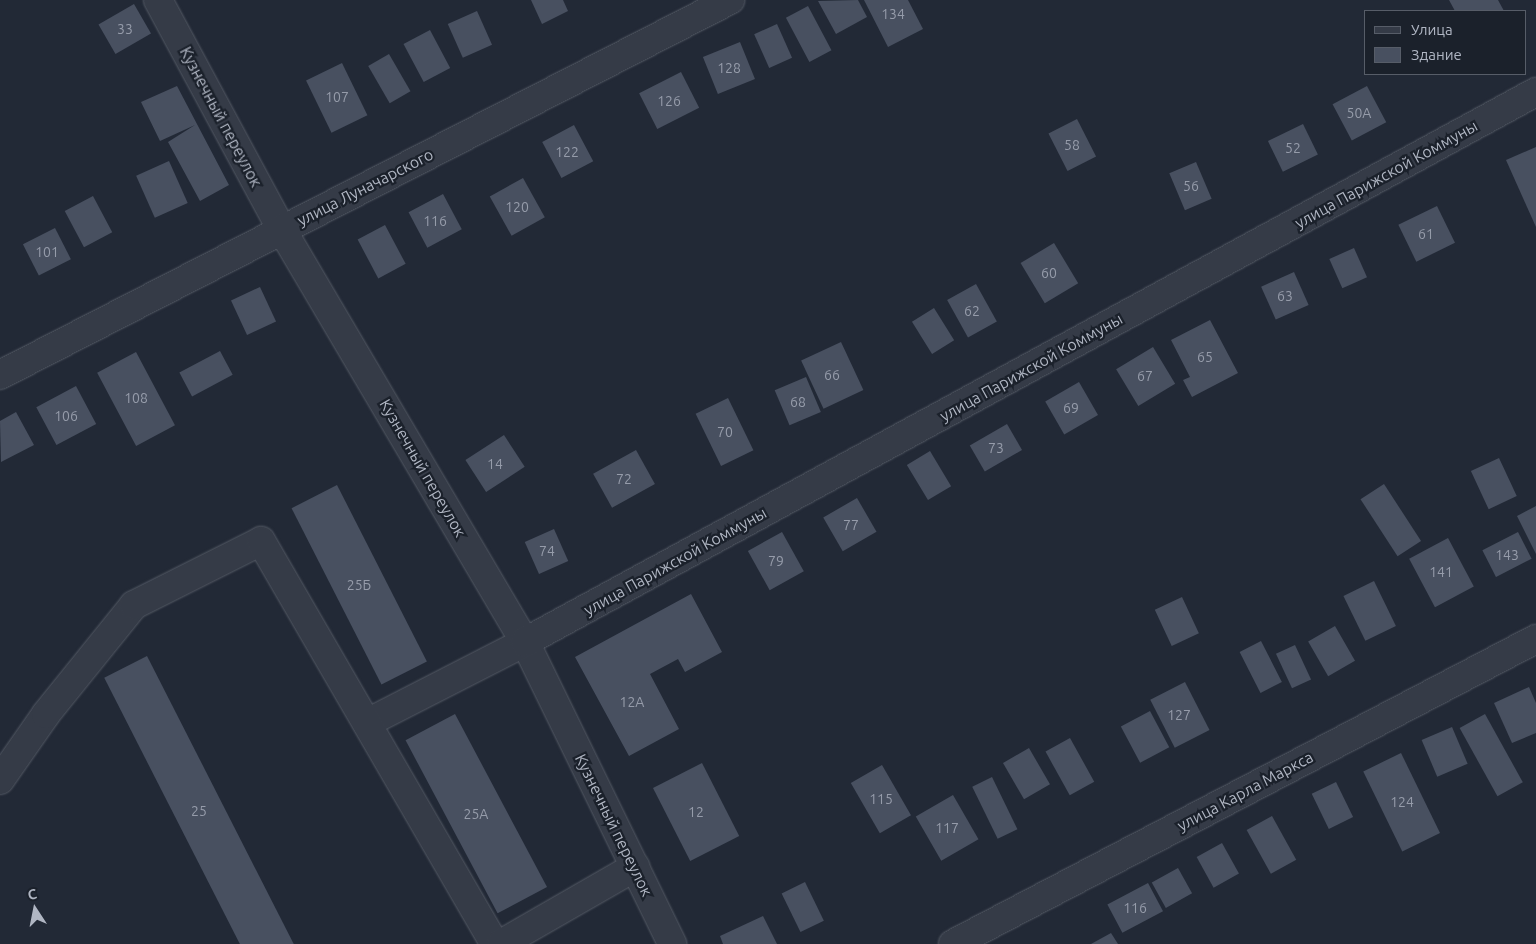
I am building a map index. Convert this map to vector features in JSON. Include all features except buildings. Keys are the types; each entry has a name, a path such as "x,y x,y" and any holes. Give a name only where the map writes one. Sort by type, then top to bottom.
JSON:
{"street":[{"name":"Кузнечный переулок","path":"158,0 282,230 525,642 672,944"},
{"name":"улица Луначарского","path":"0,375 730,0"},
{"name":"улица Парижской Коммуны","path":"367,723 525,642 1536,92"},
{"path":"0,780 46,714 134,605 261,541 495,944"},
{"name":"улица Карла Маркса","path":"953,944 1536,639"},
{"path":"501,944 635,867"}]}
